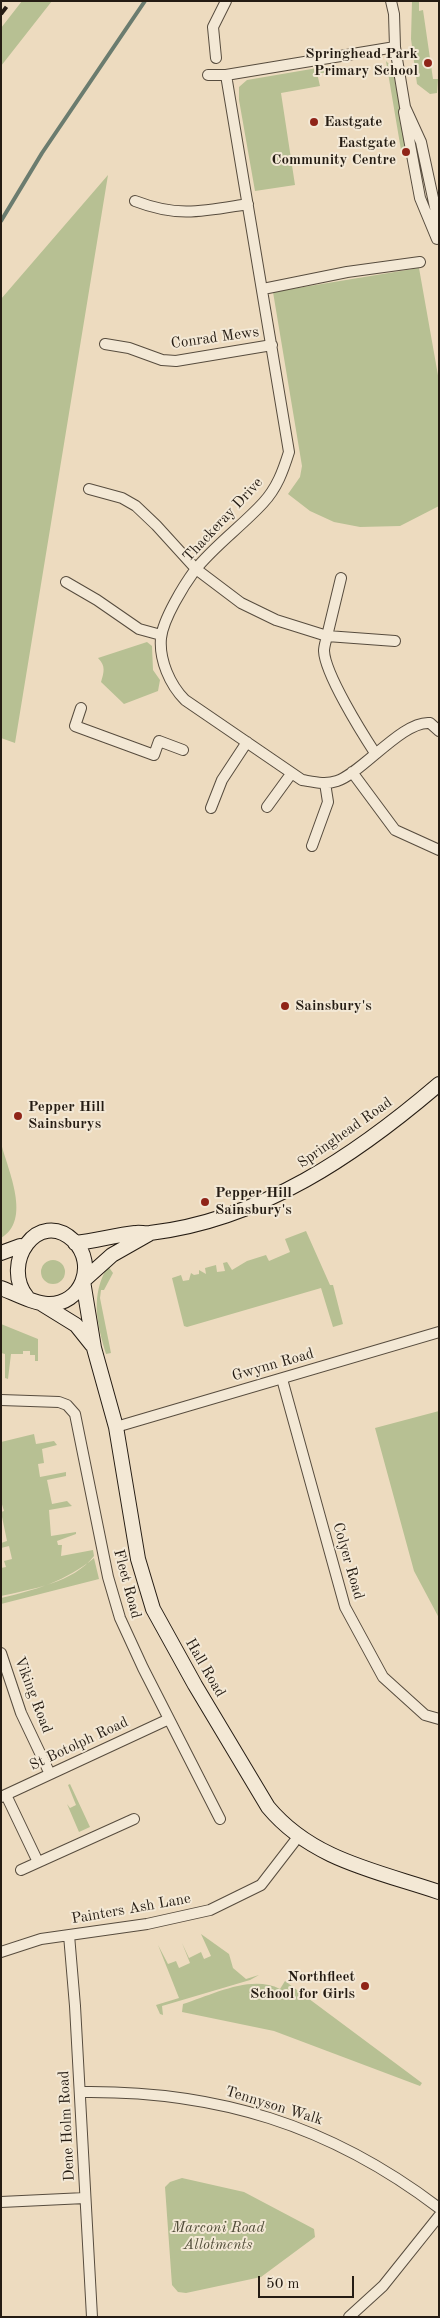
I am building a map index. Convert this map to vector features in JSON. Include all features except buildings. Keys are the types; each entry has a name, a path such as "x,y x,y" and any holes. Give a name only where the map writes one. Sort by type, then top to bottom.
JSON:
{"street":[{"path":"216,58 213,27 226,1"},
{"path":"391,1 394,14 395,47 405,106 404,117 420,198 438,239"},
{"path":"394,14 400,1"},
{"path":"208,76 226,75 395,47"},
{"name":"Thackeray Drive","path":"161,635 178,598 196,569 263,503 283,472 289,452 226,75"},
{"path":"405,106 421,141 439,226"},
{"path":"135,201 158,210 185,213 248,204"},
{"path":"263,289 347,272 420,262"},
{"name":"Conrad Mews","path":"105,344 129,348 162,360 174,361 272,345"},
{"path":"89,489 122,498 138,508 196,569 218,587 256,611 291,625 327,636 395,641"},
{"path":"341,578 324,649 329,666 349,709 376,753"},
{"path":"66,582 97,600 139,629 161,635 165,665 178,693 302,780 324,783 339,780 423,722 432,723 439,731"},
{"path":"81,708 75,726 154,755 159,741 183,750"},
{"path":"211,808 222,780 247,742"},
{"path":"352,772 395,830 439,850"},
{"path":"267,807 291,774"},
{"path":"312,846 328,802 324,783"},
{"name":"Springhead Road","path":"83,1281 112,1255 149,1234 229,1214 268,1199 313,1177 375,1135 439,1084"},
{"path":"27,1297 15,1282 7,1265 20,1246 32,1235 44,1231 57,1232 76,1242"},
{"name":"Springhead Road","path":"76,1242 136,1233 149,1234"},
{"name":"Hall Road","path":"76,1242 85,1259 86,1271 83,1281 94,1348 116,1427 138,1559 153,1608 195,1685 268,1807 298,1837 329,1856 439,1892"},
{"path":"1,1253 20,1246"},
{"path":"42,1304 55,1304 67,1300 76,1292 83,1281"},
{"name":"Hall Road","path":"1,1288 42,1304 76,1325 94,1348"},
{"name":"Gwynn Road","path":"116,1427 439,1332"},
{"name":"Colyer Road","path":"282,1379 345,1606 383,1677 426,1715 439,1719"},
{"name":"Fleet Road","path":"1,1400 59,1402 67,1405 75,1414 106,1571 116,1607 128,1639 220,1820"},
{"name":"Viking Road","path":"1,1653 21,1712 50,1774"},
{"name":"St Botolph Road","path":"4,1796 169,1719"},
{"path":"4,1796 38,1862"},
{"path":"21,1870 134,1819"},
{"name":"Painters Ash Lane","path":"1,1952 33,1941 173,1920 210,1910 261,1885 298,1837"},
{"name":"Dene Holm Road","path":"69,1935 80,2092 92,2317"},
{"name":"Tennyson Walk","path":"80,2092 146,2093 172,2096 215,2104 271,2118 323,2137 364,2158 439,2208"},
{"path":"1,2202 85,2198"},
{"path":"353,2315 383,2286 439,2216"}],"green space":[{"path":"22,1 52,1 1,66 1,28"},
{"path":"412,1 419,1 419,11 423,10 433,79 438,79 437,93 430,94 417,84 411,39"},
{"path":"386,61 392,67 408,149 401,150"},
{"path":"329,66 330,73 317,73 320,86 281,93 295,185 255,191 239,100 239,87 247,80"},
{"path":"108,175 15,743 1,738 1,299"},
{"path":"419,268 439,381 439,506 400,526 360,527 334,522 310,511 288,494 300,477 302,466 273,292"},
{"path":"147,642 152,646 153,670 160,680 158,691 124,704 101,682 104,669 98,658"},
{"path":"1,1143 12,1181 16,1207 15,1220 10,1230 1,1238"},
{"path":"306,1231 330,1285 333,1285 343,1324 333,1327 321,1288 187,1327 184,1326 172,1278 181,1275 183,1281 189,1280 191,1273 194,1275 199,1274 199,1270 206,1274 205,1268 216,1265 217,1272 225,1271 223,1263 227,1262 232,1270 247,1261 266,1255 269,1261 290,1252 285,1239"},
{"path":"53,1260 58,1261 64,1267 64,1277 58,1283 53,1284 48,1283 42,1277 41,1272 42,1267 48,1261"},
{"path":"108,1266 113,1273 104,1290 101,1290 100,1298 111,1353 106,1354 98,1320 97,1299 102,1277"},
{"path":"1,1324 38,1339 38,1361 35,1361 35,1355 30,1355 30,1351 23,1351 23,1354 11,1354 8,1379 5,1378 5,1354 1,1353"},
{"path":"439,1411 439,1618 414,1571 375,1428"},
{"path":"34,1434 36,1444 54,1441 57,1445 42,1449 44,1463 38,1464 40,1477 66,1472 66,1476 47,1480 52,1504 67,1501 72,1506 49,1510 51,1536 76,1532 76,1534 57,1541 58,1545 62,1545 61,1556 93,1550 94,1556 75,1573 64,1579 1,1596 1,1568 6,1567 4,1561 12,1559 9,1546 1,1548 1,1543 7,1541 1,1512 4,1511 1,1501 1,1442"},
{"path":"94,1558 99,1579 1,1604 1,1598 50,1584 73,1573"},
{"path":"70,1784 90,1827 79,1832 67,1804 70,1808 76,1805 68,1785"},
{"path":"201,1934 229,1954 233,1968 246,1979 259,1975 250,1980 162,2006 163,2015 160,2014 156,2005 179,1998 158,1945 168,1964 176,1961 179,1968 190,1963 182,1943 189,1958 201,1952 204,1959 211,1956"},
{"path":"285,1981 422,2083 420,2086 274,2031 182,2012 183,2004 219,1991 257,1984 269,1985 280,1989"},
{"name":"Marconi Road Allotments","path":"182,2178 244,2192 314,2229 315,2237 261,2277 186,2293 178,2292 172,2285 165,2187 170,2182"}],"waterway":[{"path":"1,221 42,153 145,1"}],"railway":[{"path":"1,14 11,1"}],"place":[{"name":"Springhead Park Primary School","path":"428,63"},
{"name":"Eastgate","path":"314,122"},
{"name":"Eastgate Community Centre","path":"406,152"},
{"name":"Sainsbury's","path":"285,1006"},
{"name":"Pepper Hill Sainsburys","path":"18,1116"},
{"name":"Pepper Hill Sainsbury's","path":"205,1202"},
{"name":"Northfleet School for Girls","path":"365,1986"}]}
